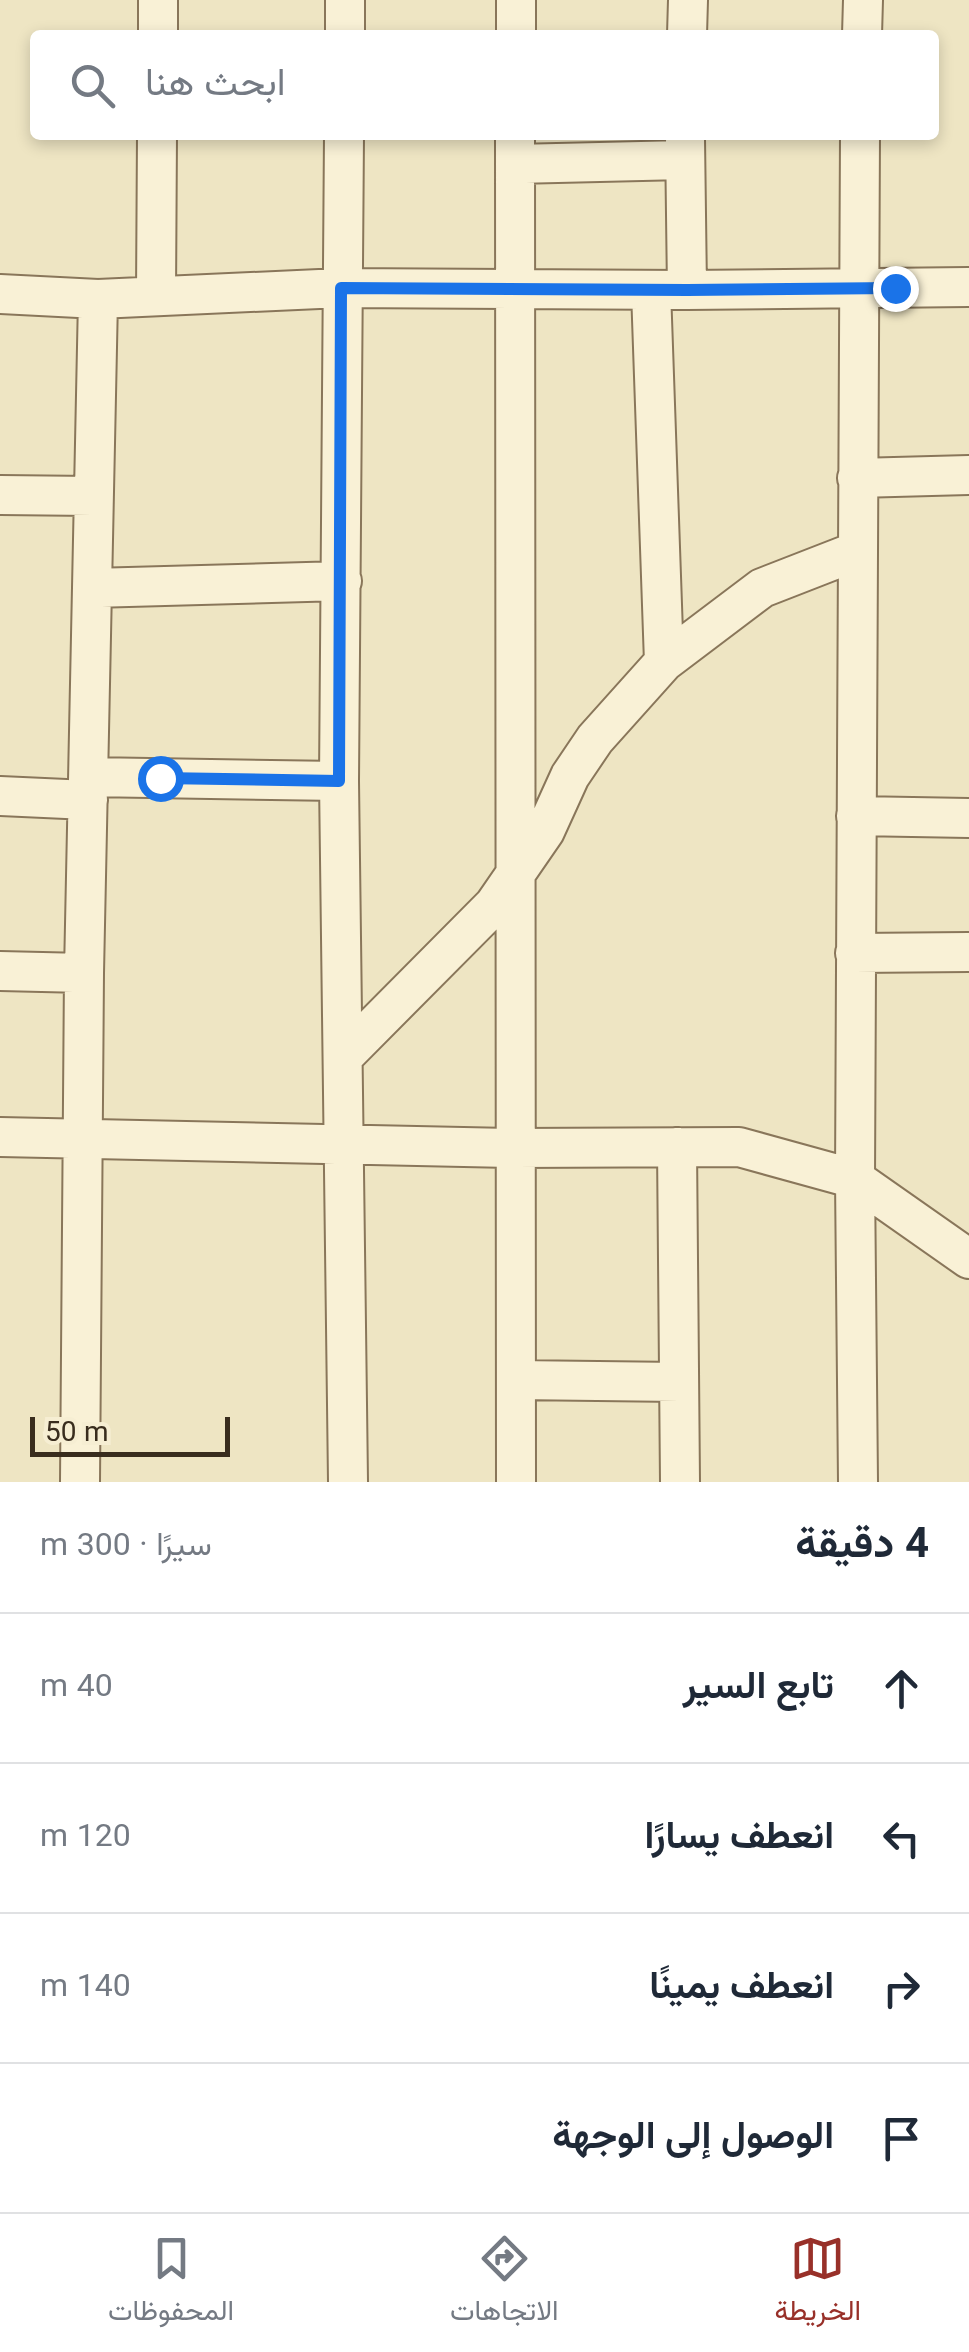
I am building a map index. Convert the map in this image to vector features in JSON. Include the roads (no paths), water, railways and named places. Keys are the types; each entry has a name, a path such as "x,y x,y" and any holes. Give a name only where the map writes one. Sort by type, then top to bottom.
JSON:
{"street":[{"path":"158,0 158,30"},
{"path":"345,0 345,30"},
{"path":"516,0 516,30"},
{"path":"688,0 688,30"},
{"path":"862,30 863,0"},
{"path":"156,294 157,140"},
{"path":"344,140 339,781 348,1482"},
{"path":"858,1482 855,1179 860,140"},
{"path":"516,1482 515,150 685,148 669,290 664,662"},
{"path":"0,294 98,299 341,288 969,287"},
{"path":"80,1482 84,973 98,299"},
{"path":"857,478 969,474"},
{"path":"0,495 92,496"},
{"path":"344,1056 494,905 544,832 570,776 595,739 664,662 762,588 857,551"},
{"path":"92,588 342,581"},
{"path":"0,796 89,788 339,781"},
{"path":"856,816 969,818"},
{"path":"856,953 969,952"},
{"path":"0,971 84,973"},
{"path":"0,1136 515,1148 739,1147 855,1179 969,1260"},
{"path":"677,1147 680,1482"},
{"path":"516,1380 678,1382"}]}
